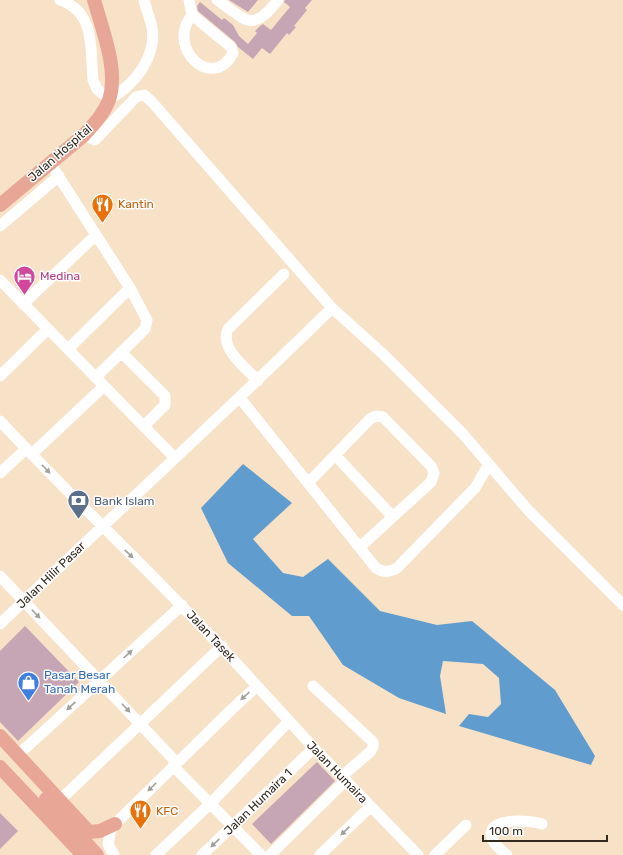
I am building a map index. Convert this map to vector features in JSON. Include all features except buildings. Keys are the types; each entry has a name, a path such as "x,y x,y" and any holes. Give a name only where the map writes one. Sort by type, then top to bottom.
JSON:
{"main road":[{"name":"Jalan Hospital","path":"0,205 84,135 96,122 109,99 112,82 107,42 94,26 94,0"},
{"path":"0,736 89,832"},
{"path":"0,749 97,855"},
{"path":"0,767 83,855"},
{"path":"0,779 74,855"},
{"path":"46,825 73,832 89,832 100,831 115,824"}],"street":[{"path":"60,0 71,4 94,26"},
{"path":"109,99 121,93 134,80 150,51 152,27 144,0"},
{"path":"189,0 192,15 231,47 232,53 223,65 213,69 202,67 195,63 190,57 183,34 184,27 192,15"},
{"path":"217,0 245,20 252,21 266,15 278,0"},
{"path":"84,135 95,140 136,97 144,95 152,102 246,207 332,308 394,365 462,434 528,510 623,605"},
{"path":"50,163 130,288 147,320 145,328 96,377"},
{"path":"0,226 58,176"},
{"path":"24,304 96,235"},
{"path":"258,381 230,350 225,336 228,329 284,274"},
{"path":"0,280 174,457"},
{"path":"68,349 130,288"},
{"name":"Jalan Hilir Pasar","path":"0,624 174,457 258,381 332,308"},
{"path":"0,376 48,329"},
{"path":"121,352 165,396 165,405 144,426"},
{"path":"0,473 29,452 104,386"},
{"path":"240,398 309,482 376,568 382,572 397,568 475,488 489,464"},
{"path":"309,482 370,419 376,416 384,417 431,466 434,473 431,482 360,547"},
{"name":"Jalan Tasek","path":"0,421 101,526 222,646 257,686"},
{"path":"334,456 393,517"},
{"path":"0,576 140,723 175,765 261,855"},
{"path":"18,755 182,605"},
{"path":"60,800 222,646"},
{"path":"114,855 108,844 110,830 115,824 257,686"},
{"name":"Jalan Humaira","path":"257,686 343,779 418,855"},
{"path":"270,855 370,752 373,747 372,742 313,686"},
{"path":"156,855 211,803 289,721"},
{"name":"Jalan Humaira 1","path":"202,855 314,748"},
{"path":"320,855 370,807"},
{"path":"507,855 493,841 491,835 494,829 507,821 520,820 542,824"},
{"path":"435,855 466,825"}],"water":[{"path":"243,464 292,503 253,539 283,573 303,577 328,559 380,611 437,625 472,621 555,690 595,756 591,765 459,726 469,714 488,717 501,704 499,678 483,664 443,661 440,676 446,714 399,698 343,665 309,616 292,616 228,563 201,508"}],"place":[{"name":"Kantin","path":"103,224"},
{"name":"Medina","path":"24,296"},
{"name":"Bank Islam","path":"79,520"},
{"name":"Pasar Besar Tanah Merah","path":"29,702"},
{"name":"KFC","path":"140,830"}]}
